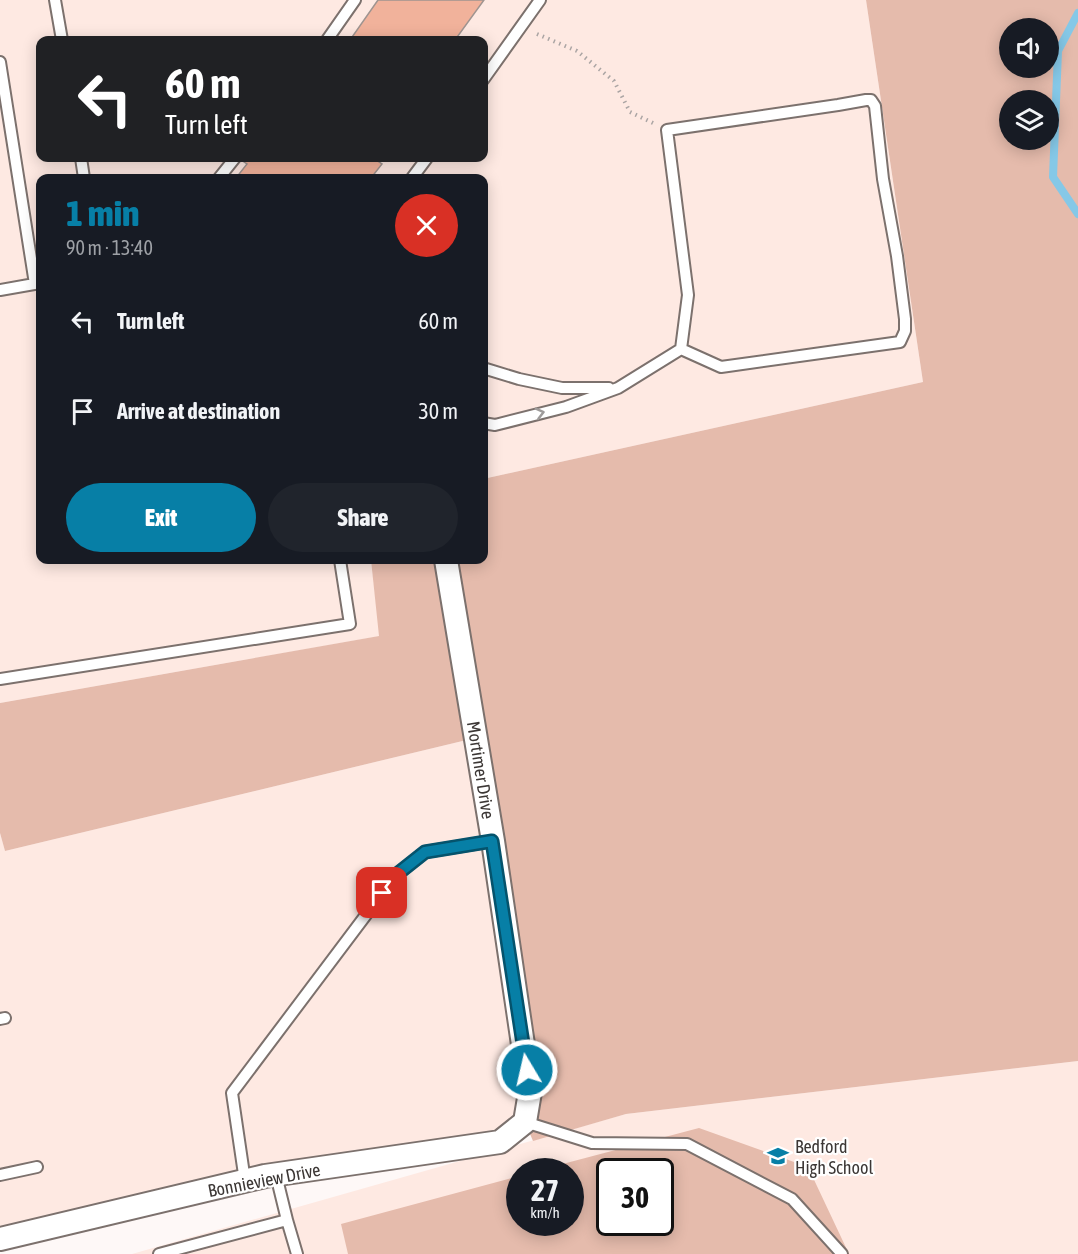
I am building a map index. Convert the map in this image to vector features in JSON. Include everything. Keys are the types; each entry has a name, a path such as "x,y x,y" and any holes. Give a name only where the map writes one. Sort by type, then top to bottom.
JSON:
{"street":[{"name":"Mortimer Drive","path":"447,564 530,1092 525,1122"},
{"name":"Bonnieview Drive","path":"0,1239 245,1181 500,1142 525,1122"}],"lane":[{"path":"56,0 61,36"},
{"path":"330,36 355,0"},
{"path":"488,73 540,0"},
{"path":"0,62 36,272"},
{"path":"871,100 875,106 883,179 897,256 905,319 905,331 900,342 721,367 681,349 688,295 667,130 871,100"},
{"path":"222,174 232,162"},
{"path":"0,290 36,284"},
{"path":"488,424 495,425 566,407 618,388 681,349"},
{"path":"488,370 562,388 618,388"},
{"path":"0,679 350,624 341,564"},
{"path":"245,1181 232,1093 396,875 425,852 492,841"},
{"path":"525,1122 592,1143 687,1144 792,1199 842,1254"},
{"path":"0,1175 37,1167"},
{"path":"276,1175 297,1254"},
{"path":"159,1254 287,1220"}],"path":[{"path":"521,27 577,51 614,81 630,112 667,130"}],"shaded area":[{"path":"0,0 866,0 923,382 488,478 488,174 36,174 36,564 371,564 380,636 0,703"},
{"path":"866,0 1078,0 1078,1061 626,1114 533,1141 525,1122 475,738 5,851 0,833 0,703 379,636 371,564 488,564 488,478 923,382"},
{"path":"475,738 530,1092 500,1142 265,1176 0,1239 0,833 5,851"},
{"name":"Bedford High School","path":"1078,1061 1078,1254 132,1254 626,1114"},
{"path":"699,1128 808,1167 849,1254 348,1254 341,1224 506,1180 506,1236 584,1236 584,1158"}],"building":[{"path":"378,0 484,0 458,36 353,36"},
{"path":"244,162 379,162 382,164 374,174 239,174 247,164"}],"waterway":[{"path":"1078,13 1058,51 1053,177 1078,214"}],"place":[{"name":"Bedford High School","path":"778,1156"}],"route":[{"path":"382,893 396,875 425,852 492,841 527,1070"}]}
